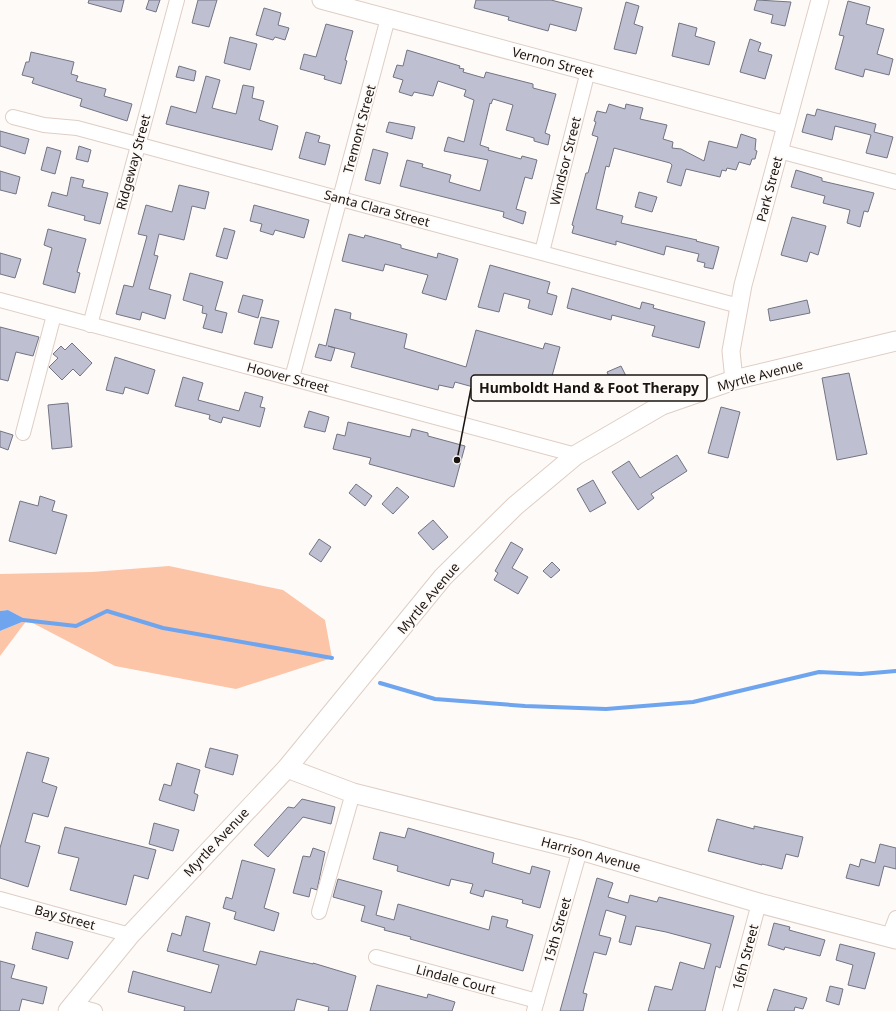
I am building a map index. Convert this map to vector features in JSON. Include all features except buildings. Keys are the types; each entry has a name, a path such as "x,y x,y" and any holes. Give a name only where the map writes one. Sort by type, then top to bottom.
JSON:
{"main road":[{"name":"Myrtle Avenue","path":"71,1008 130,934 287,768 444,577 515,506 576,455 662,405 734,380 896,341"},
{"name":"Harrison Avenue","path":"287,768 352,793 580,850 760,903 893,938"}],"street":[{"name":"Ridgeway Street","path":"90,325 176,0"},
{"name":"Vernon Street","path":"321,0 786,125"},
{"name":"Park Street","path":"734,380 731,351 739,306 820,0"},
{"name":"Tremont Street","path":"292,378 388,18"},
{"name":"Windsor Street","path":"542,252 588,71"},
{"name":"Santa Clara Street","path":"13,117 44,125 77,128 739,306"},
{"path":"779,151 896,182"},
{"name":"Hoover Street","path":"0,300 576,455"},
{"path":"23,433 54,315"},
{"path":"319,912 352,793"},
{"name":"15th Street","path":"536,1006 580,850"},
{"name":"Bay Street","path":"0,899 130,934"},
{"name":"16th Street","path":"730,1011 760,903"},
{"path":"893,938 896,918"},
{"name":"Lindale Court","path":"376,958 536,1006"},
{"path":"71,1008 95,1011"}],"shaded area":[{"path":"169,566 283,590 325,620 332,658 236,689 115,666 8,610 0,611 0,574 92,572"},
{"path":"27,620 0,656 0,631"}],"water":[{"path":"8,610 27,620 0,631 0,611"}],"waterway":[{"path":"23,620 76,626 107,611 163,628 332,658"},
{"path":"380,683 435,699 525,706 606,709 693,702 819,672 861,674 896,671"}],"place":[{"name":"Humboldt Hand & Foot Therapy","path":"457,460"}]}
